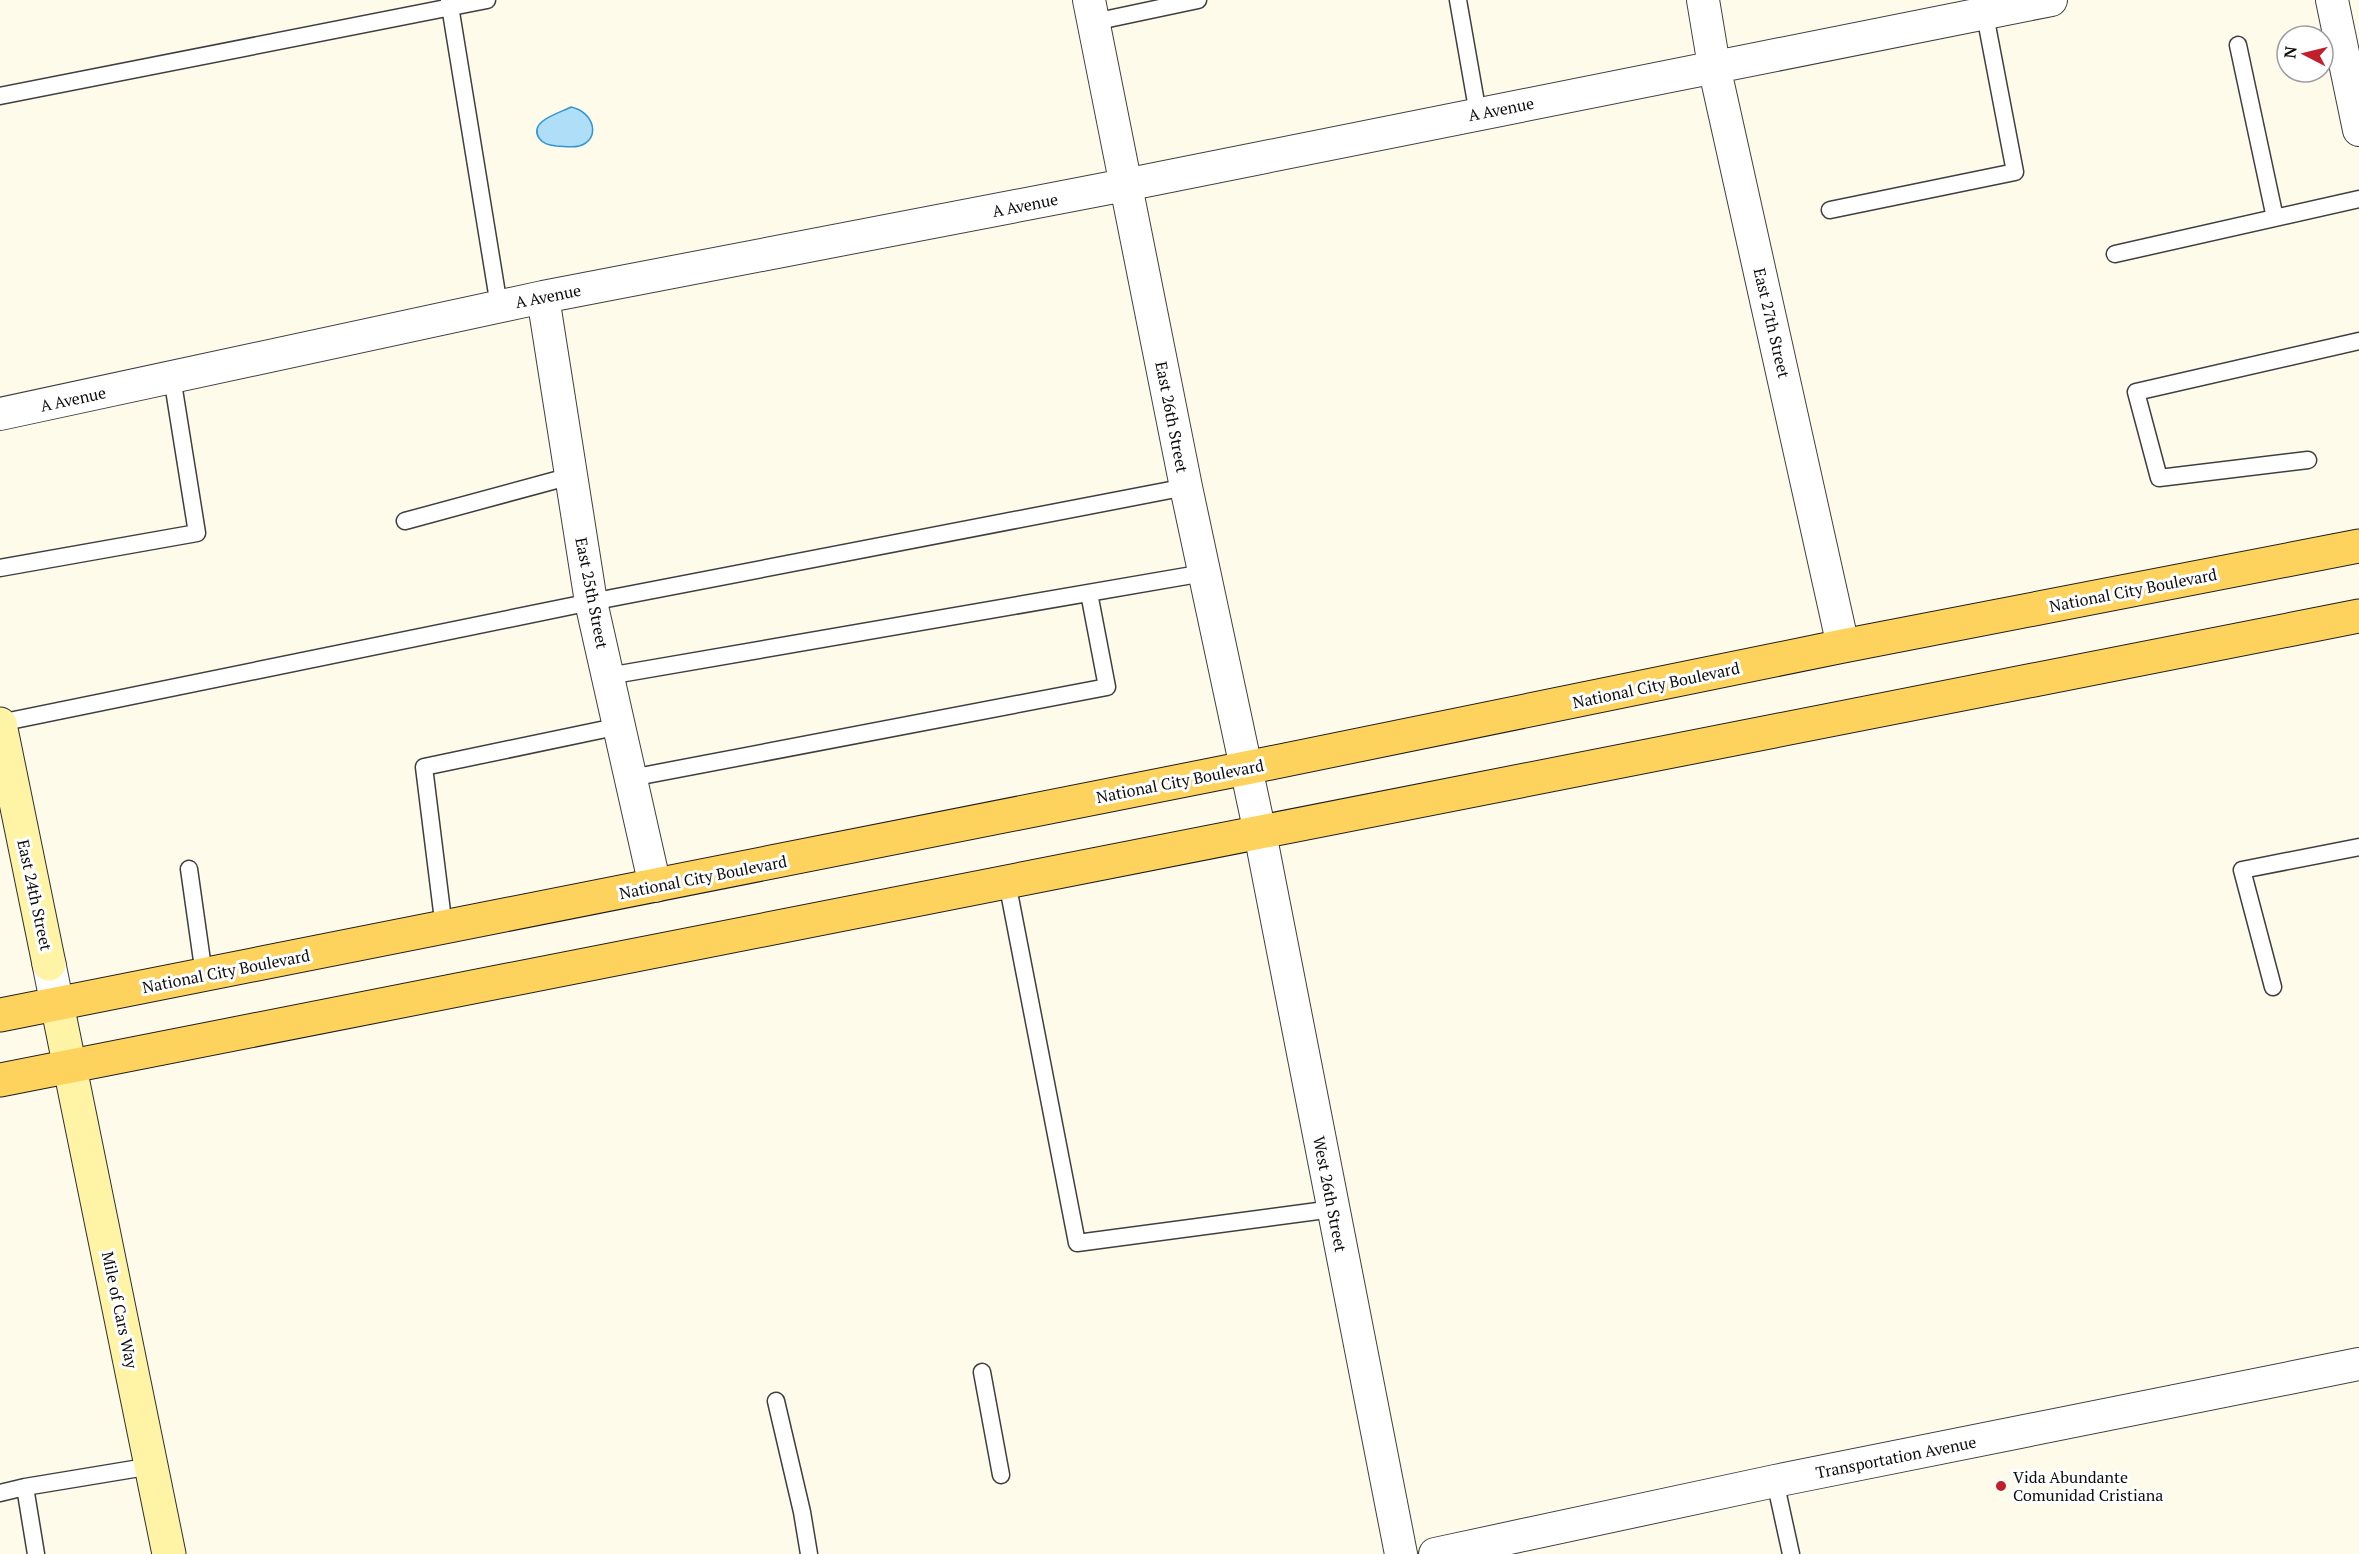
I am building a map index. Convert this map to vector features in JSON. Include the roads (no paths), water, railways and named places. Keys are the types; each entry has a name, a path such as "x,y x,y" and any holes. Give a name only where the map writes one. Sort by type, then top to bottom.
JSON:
{"main road":[{"name":"National City Boulevard","path":"0,1015 1245,768 1843,646 2359,546"},
{"path":"0,1080 2359,616"},
{"name":"East 24th Street","path":"0,723 49,964"},
{"name":"East 24th Street","path":"57,1004 70,1066"},
{"name":"Mile of Cars Way","path":"70,1066 170,1554"}],"street":[{"name":"East 27th Street","path":"1703,0 1714,66 1843,646"},
{"name":"A Avenue","path":"0,414 543,297 1125,185 2051,0"},
{"path":"2332,0 2359,130"},
{"name":"East 26th Street","path":"1091,11 1186,487 1260,833"},
{"name":"East 25th Street","path":"543,297 591,602 655,886"},
{"name":"West 26th Street","path":"1260,833 1401,1554"},
{"name":"East 24th Street","path":"49,964 57,1004"},
{"name":"Transportation Avenue","path":"1435,1554 1775,1481 2359,1365"}],"lane":[{"path":"0,96 449,4 487,0"},
{"path":"1091,11 1198,0"},
{"path":"1458,0 1478,114"},
{"path":"449,4 499,306"},
{"path":"1830,210 2015,172 1985,15"},
{"path":"2238,45 2275,218"},
{"path":"2115,254 2359,200"},
{"path":"2308,460 2159,478 2136,392 2359,341"},
{"path":"0,568 197,533 172,377"},
{"path":"405,520 571,476"},
{"path":"0,723 591,602 1186,487"},
{"path":"608,676 1204,573"},
{"path":"631,778 1107,687 1089,593"},
{"path":"444,928 424,767 620,726"},
{"path":"2273,987 2242,870 2359,847"},
{"path":"189,869 204,975"},
{"path":"1008,882 1077,1243 1333,1209"},
{"path":"982,1372 1002,1475"},
{"path":"776,1401 802,1512 809,1554"},
{"path":"0,1493 152,1466"},
{"path":"1775,1481 1791,1554"},
{"path":"25,1487 36,1554"}],"water":[{"path":"571,107 585,114 590,120 592,132 586,143 574,147 553,146 542,142 537,132 541,122"}],"place":[{"name":"Vida Abundante Comunidad Cristiana","path":"2001,1486"}]}
